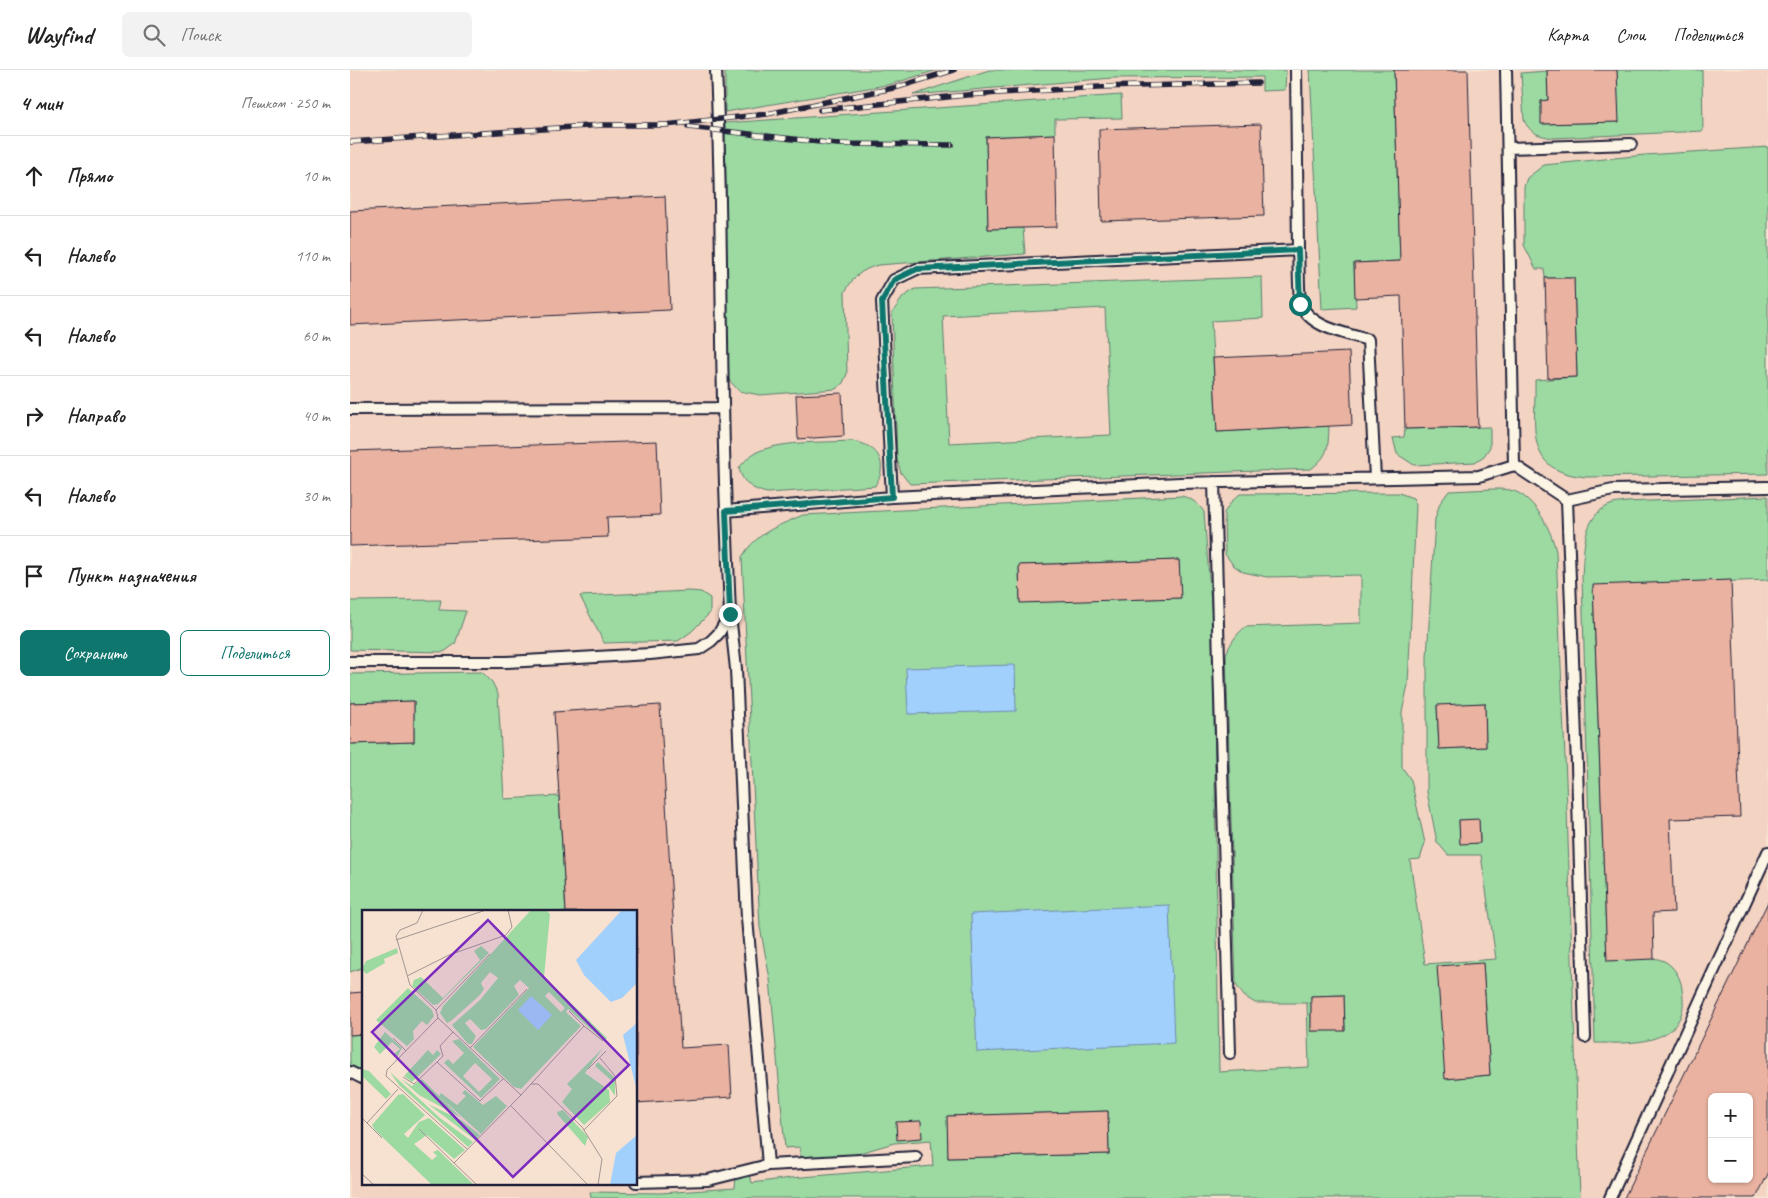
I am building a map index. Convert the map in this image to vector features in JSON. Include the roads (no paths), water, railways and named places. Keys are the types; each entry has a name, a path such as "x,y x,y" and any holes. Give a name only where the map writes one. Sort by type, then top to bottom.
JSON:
{"lane":[{"path":"716,70 719,130 722,408 730,614 736,669 747,918 768,1165"},
{"path":"1296,70 1300,304 1312,319 1368,340 1375,478"},
{"path":"1506,70 1514,465"},
{"path":"1508,148 1631,144"},
{"path":"892,497 882,301 894,280 917,269 1298,250"},
{"path":"350,409 722,408"},
{"path":"726,511 892,497 1214,482 1478,476 1514,465"},
{"path":"1514,465 1567,500 1613,490 1768,487"},
{"path":"1214,482 1230,1053"},
{"path":"1567,500 1585,1037"},
{"path":"350,662 507,662 684,651 699,649 711,641 730,614"},
{"path":"1610,1198 1768,852"},
{"path":"350,1072 362,1078"},
{"path":"638,1182 708,1180 768,1165 916,1157"}],"water":[{"path":"1015,665 1016,711 908,714 906,668"},
{"path":"1169,905 1174,1043 977,1052 971,914"}],"railway":[{"path":"350,142 603,125 665,125 767,114 898,87 954,70"},
{"path":"820,110 967,95 1099,87 1258,83"},
{"path":"688,127 837,144 952,145"}]}
